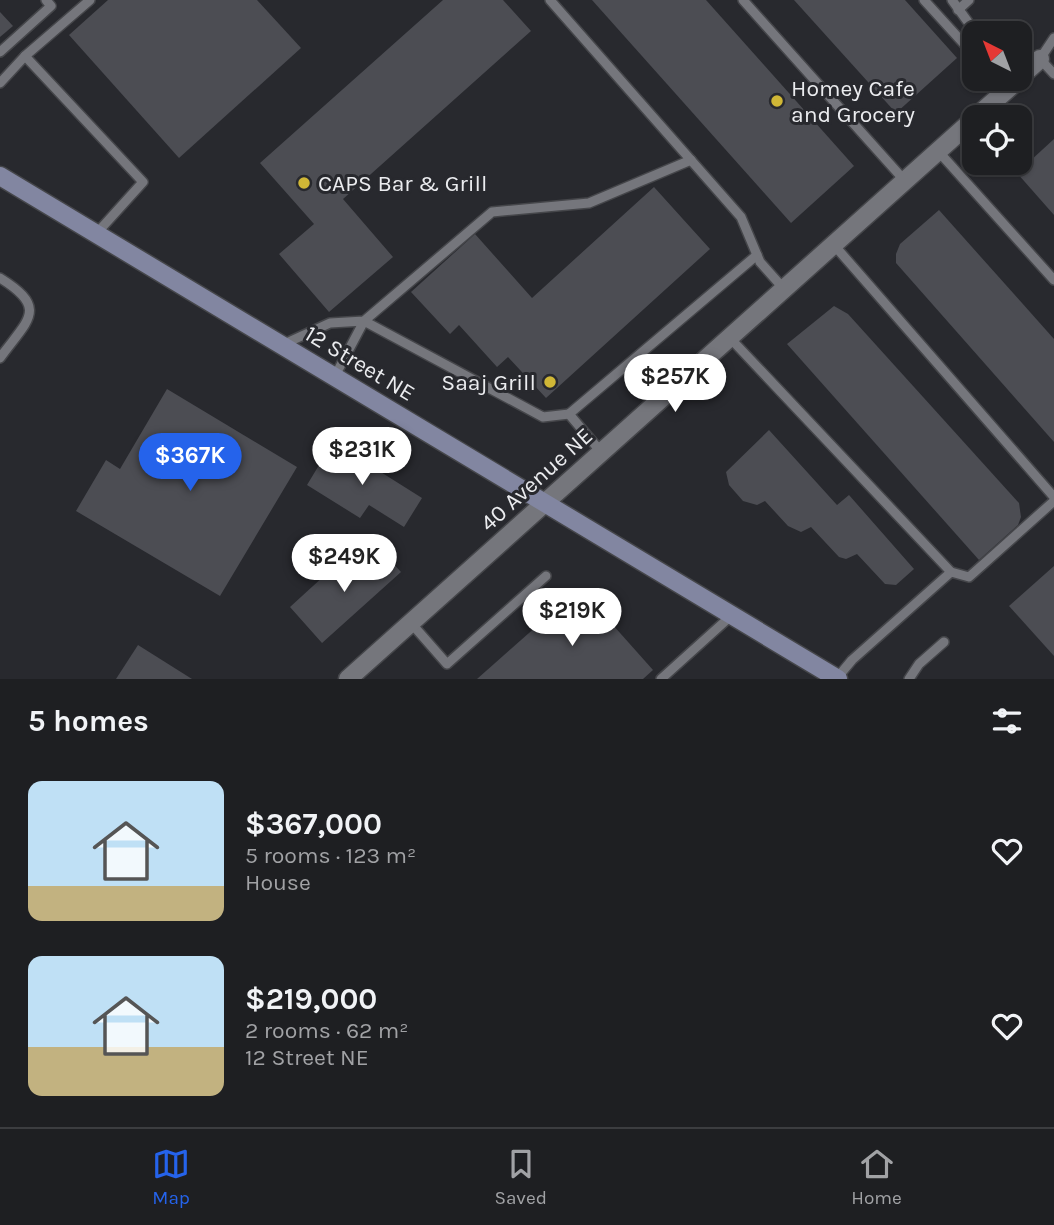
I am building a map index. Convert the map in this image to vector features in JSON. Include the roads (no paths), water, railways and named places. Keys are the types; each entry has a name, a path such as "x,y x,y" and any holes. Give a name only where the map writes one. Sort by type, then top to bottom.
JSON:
{"street":[{"name":"40 Avenue NE","path":"1032,65 1040,59"},
{"name":"40 Avenue NE","path":"988,105 1001,91"},
{"name":"40 Avenue NE","path":"348,679 962,130"},
{"name":"12 Street NE","path":"0,176 837,679"}],"lane":[{"path":"0,52 51,6 46,0"},
{"path":"0,83 25,56 90,0"},
{"path":"550,0 741,217 757,255 785,289"},
{"path":"743,0 905,181"},
{"path":"924,0 962,42"},
{"path":"952,0 967,21"},
{"path":"958,10 969,0"},
{"path":"1054,38 1040,59 1054,74"},
{"path":"25,56 143,182 96,234"},
{"path":"938,151 1054,280"},
{"path":"335,376 364,321 492,212 589,204 691,160"},
{"path":"730,338 951,572 969,577 1054,499 834,245"},
{"path":"282,345 330,323 364,321 543,416 569,414 757,255"},
{"path":"0,278 22,291 30,301 30,317 0,358"},
{"path":"569,414 602,453"},
{"path":"837,679 852,660 951,572"},
{"path":"411,623 447,664 546,576"},
{"path":"661,679 732,615"},
{"path":"909,679 919,664 944,642"}],"place":[{"name":"Homey Cafe and Grocery","path":"777,101"},
{"name":"CAPS Bar & Grill","path":"304,183"},
{"name":"Saaj Grill","path":"550,382"}]}
